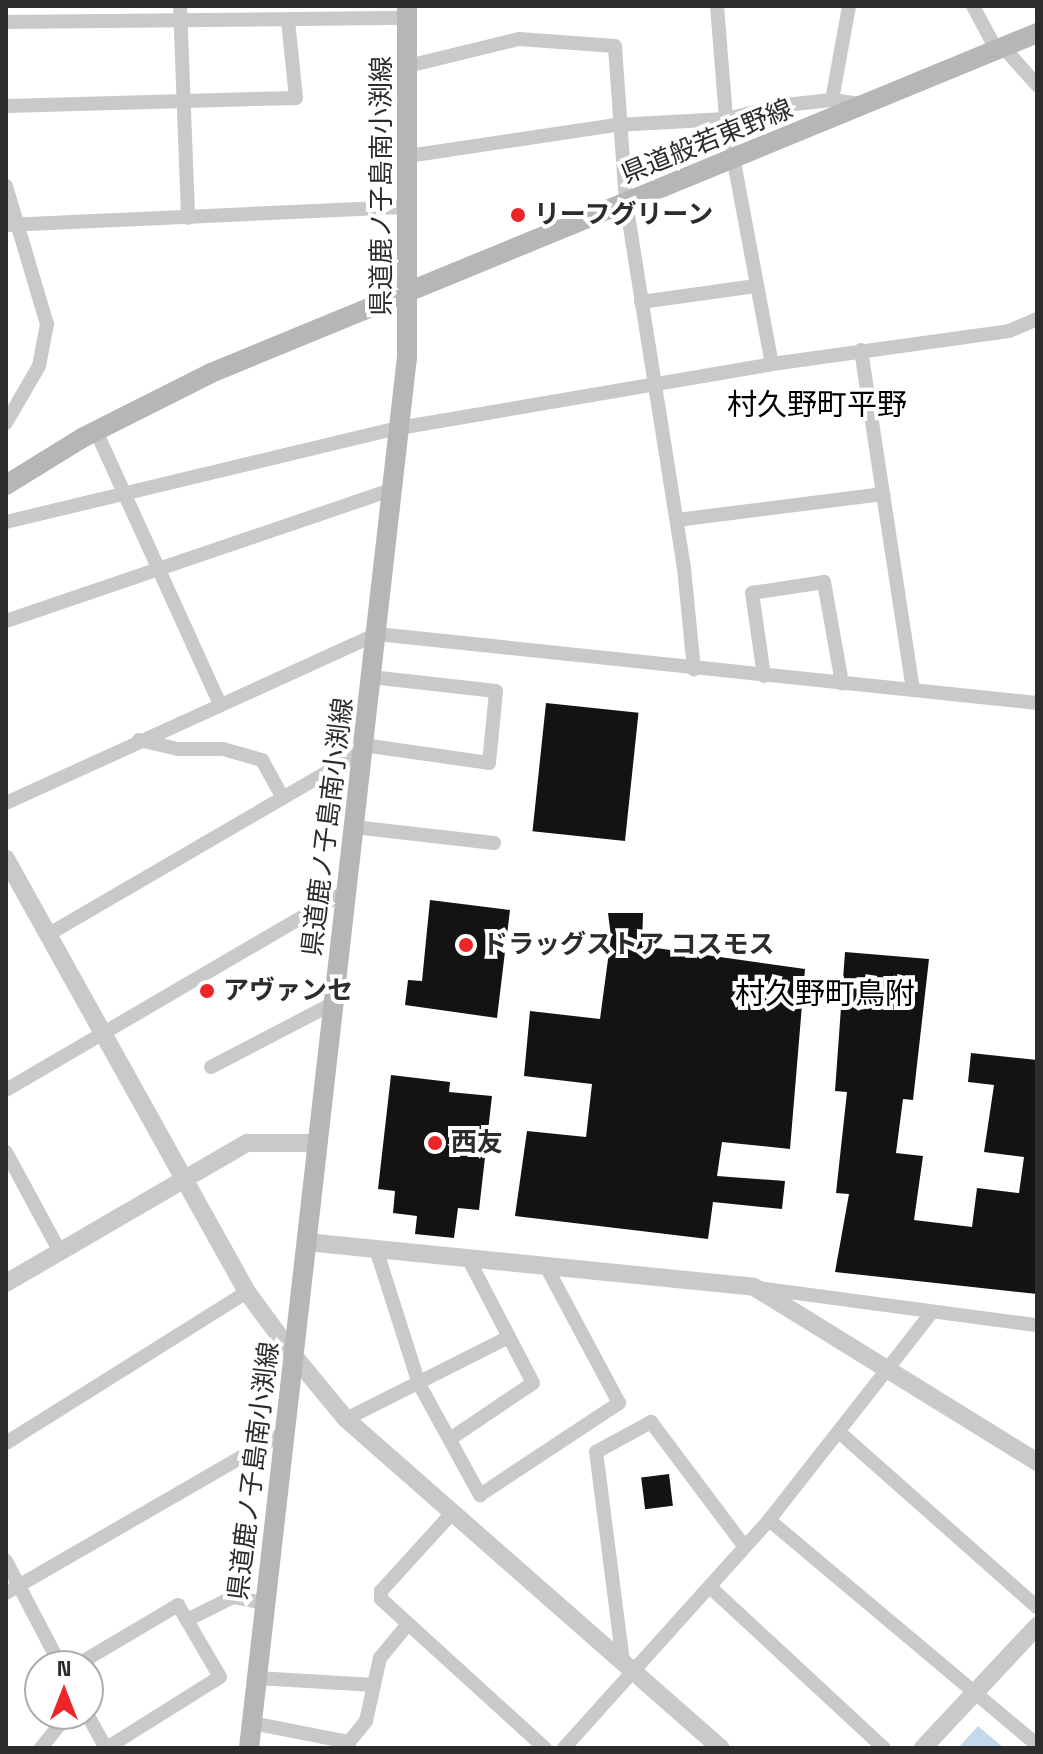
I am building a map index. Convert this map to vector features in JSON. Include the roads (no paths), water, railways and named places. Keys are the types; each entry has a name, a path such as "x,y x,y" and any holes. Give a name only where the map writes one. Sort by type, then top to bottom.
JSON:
{"main road":[{"name":"県道鹿ノ子島南小渕線","path":"249,1748 399,428 410,292 407,12"},
{"name":"県道般若東野線","path":"6,485 96,431 211,373 735,160 1037,33"}],"street":[{"path":"180,6 188,218"},
{"path":"717,6 726,119 772,364"},
{"path":"832,100 849,9 833,6"},
{"path":"973,6 1000,50 1037,85"},
{"path":"6,22 288,20 407,12"},
{"path":"6,106 296,98 288,20"},
{"path":"408,66 519,39 615,46 626,202 677,520 694,670"},
{"path":"408,156 621,125 726,119 832,100 866,105"},
{"path":"6,186 12,224 47,324 39,366 6,423"},
{"path":"12,224 409,207"},
{"path":"641,302 756,286"},
{"path":"6,522 399,428 772,364 1009,331 1037,319"},
{"path":"861,350 913,689"},
{"path":"96,431 220,704"},
{"path":"6,621 393,489"},
{"path":"677,520 883,494"},
{"path":"764,676 752,593 824,582 842,683"},
{"path":"6,803 138,740 377,634 544,647 694,670 1037,703"},
{"path":"49,934 362,749 489,763 496,691 371,677"},
{"path":"138,740 178,749 223,749 262,760 283,798"},
{"path":"354,827 494,843"},
{"path":"6,859 247,1292 294,1356 346,1419 721,1748"},
{"path":"6,1090 347,891"},
{"path":"211,1067 334,1003"},
{"path":"6,1283 185,1176 247,1143 317,1143"},
{"path":"6,1152 59,1250"},
{"path":"306,1242 754,1287 1037,1325"},
{"path":"376,1249 418,1381 480,1495 619,1403 546,1266"},
{"path":"450,1439 533,1383 468,1258"},
{"path":"754,1287 883,1370 1037,1462"},
{"path":"6,1443 247,1292"},
{"path":"786,1309 805,1294"},
{"path":"564,1748 629,1667 710,1587 769,1520 839,1432 883,1370 932,1312"},
{"path":"346,1419 509,1337"},
{"path":"629,1667 596,1452 651,1422 699,1478 745,1547"},
{"path":"6,1593 285,1432"},
{"path":"839,1432 1037,1607"},
{"path":"453,1512 381,1591 381,1599 545,1748"},
{"path":"769,1520 976,1689 1037,1745"},
{"path":"6,1561 53,1650"},
{"path":"710,1587 884,1748"},
{"path":"187,1620 233,1597 265,1603"},
{"path":"96,1730 106,1748 220,1677 178,1605 102,1650"},
{"path":"252,1723 349,1742 366,1721 380,1658 408,1624"},
{"path":"923,1748 1037,1626"},
{"path":"257,1678 374,1685"},
{"path":"41,1748 55,1730"}],"water":[{"path":"978,1726 1004,1748 958,1748"}],"place":[{"name":"リーフグリーン","path":"518,215"},
{"name":"ドラッグストア コスモス","path":"466,945"},
{"name":"アヴァンセ","path":"207,991"},
{"name":"西友","path":"435,1143"}],"district":[{"name":"村久野町平野","path":"817,405"},
{"name":"村久野町鳥附","path":"825,994"}]}
